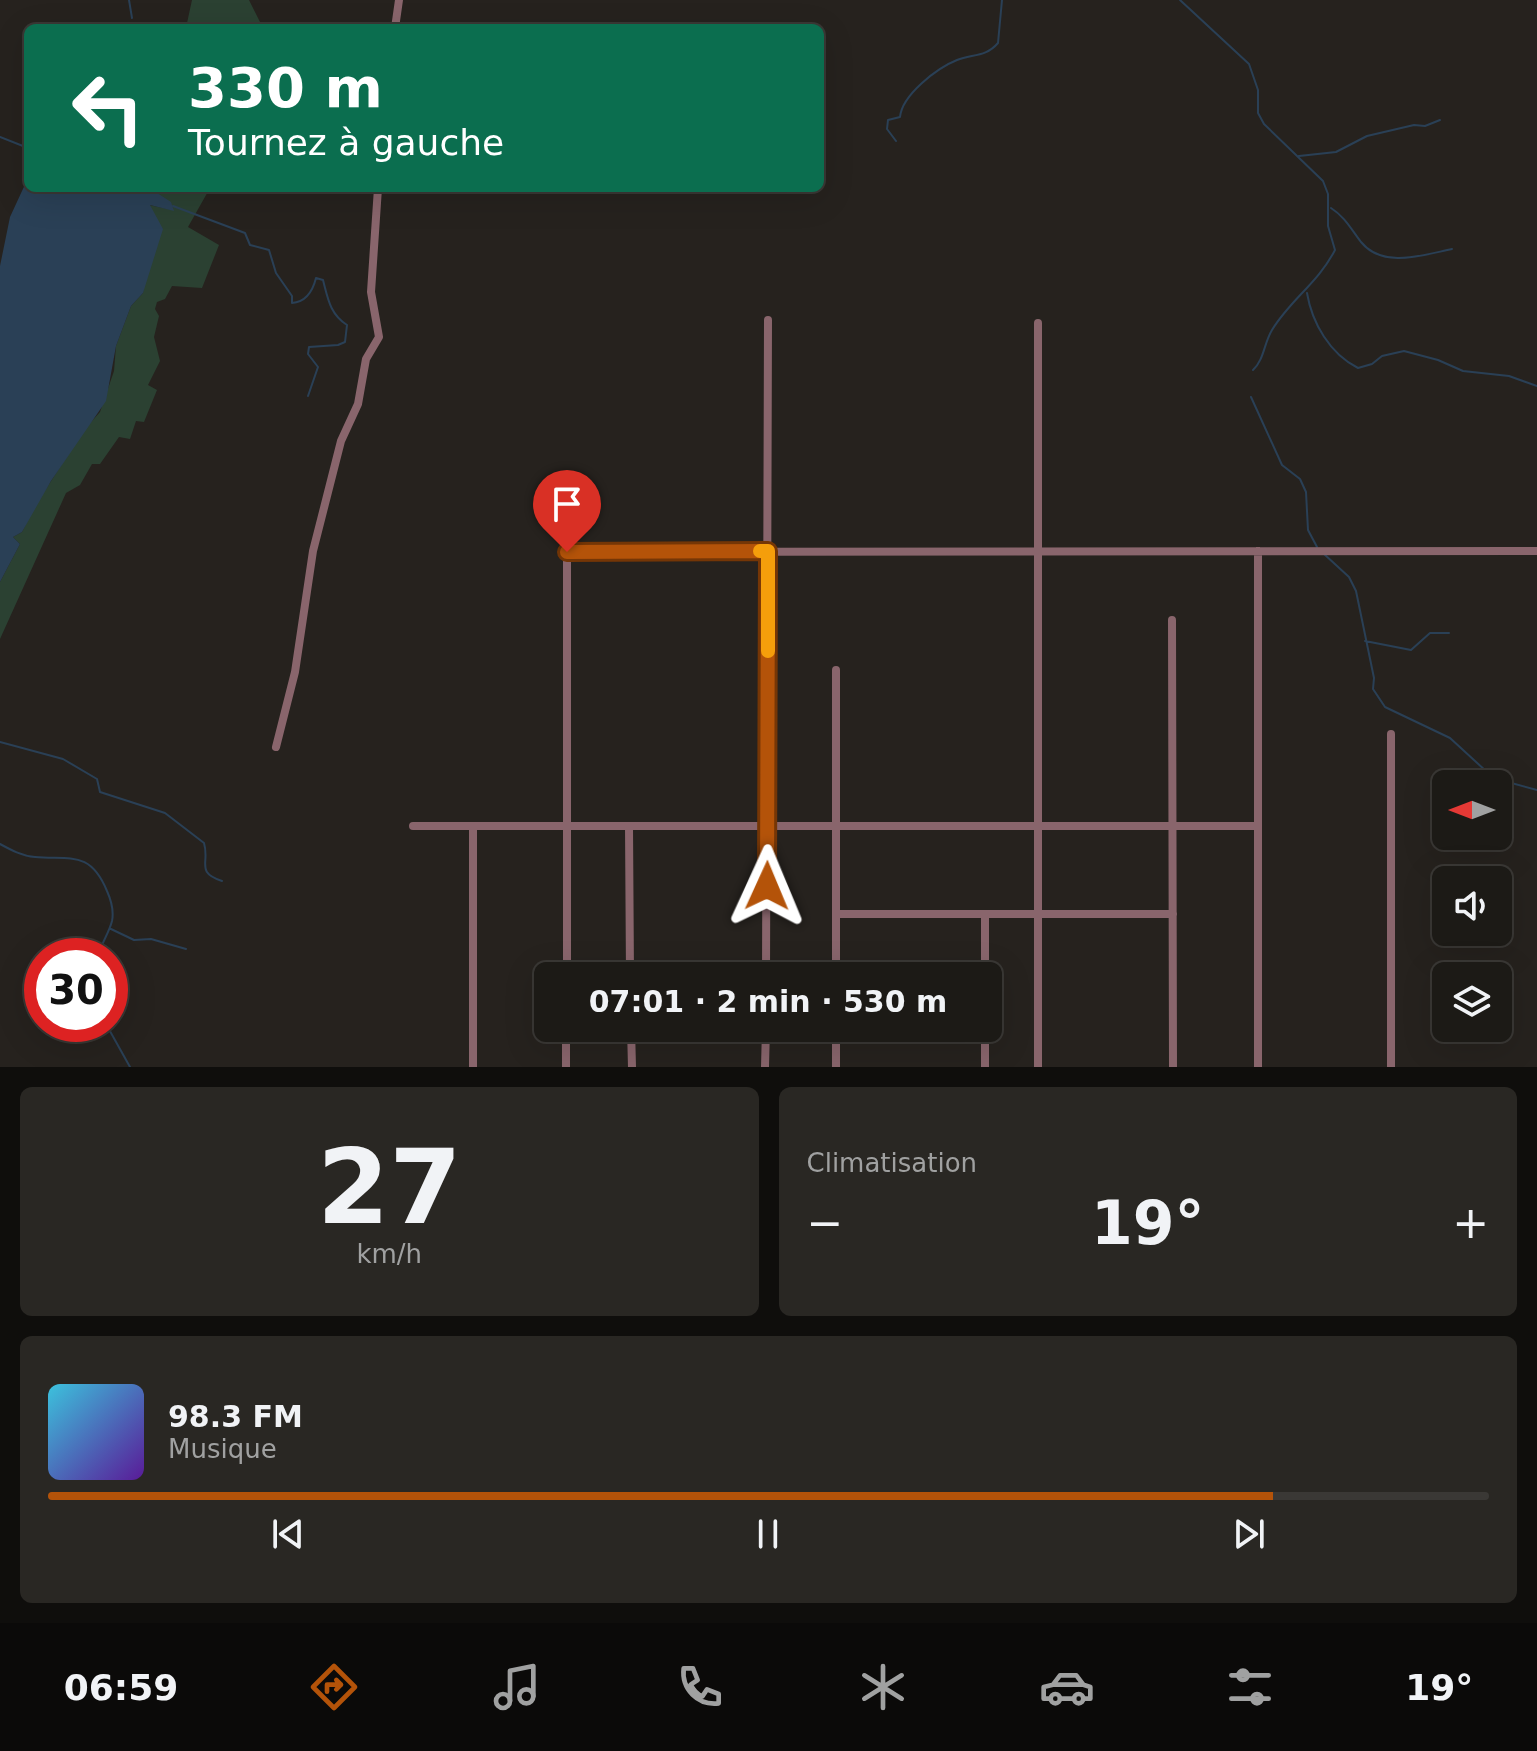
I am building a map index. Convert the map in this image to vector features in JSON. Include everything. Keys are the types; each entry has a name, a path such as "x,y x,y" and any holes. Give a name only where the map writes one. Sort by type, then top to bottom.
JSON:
{"street":[{"path":"396,24 399,0"},
{"path":"276,747 295,672 313,551 341,441 358,404 366,359 379,337 371,292 378,192"},
{"path":"766,962 768,320"},
{"path":"1038,323 1038,1067"},
{"path":"1258,551 1258,1067"},
{"path":"567,962 567,552 1537,551"},
{"path":"1172,620 1173,1067"},
{"path":"836,670 836,962"},
{"path":"1391,734 1391,1067"},
{"path":"413,826 1258,826"},
{"path":"473,826 473,1067"},
{"path":"629,826 630,962"},
{"path":"836,914 1173,914"},
{"path":"985,914 985,962"},
{"path":"566,1042 566,1067"},
{"path":"631,1042 632,1067"},
{"path":"765,1067 766,1042"},
{"path":"836,1042 836,1067"},
{"path":"985,1042 985,1067"}],"green space":[{"path":"192,0 249,0 261,24 189,24"},
{"path":"155,192 208,192 188,227 219,245 202,288 172,286 165,299 157,302 155,309 159,316 154,337 160,361 148,385 157,390 144,422 136,421 130,439 119,437 100,464 92,464 80,485 66,493 0,639 0,582 20,544 13,537 22,532 84,430 100,412 114,371 116,346 131,306 143,293 149,205 173,210"}],"water":[{"path":"24,187 24,192 156,192 171,202 174,211 150,205 163,229 143,293 131,306 116,346 106,401 51,481 22,532 13,537 20,544 0,582 0,266 10,217"}],"waterway":[{"path":"129,0 132,18"},
{"path":"896,141 887,129 888,120 900,117 907,100 922,83 949,64 984,53 998,43 1002,0"},
{"path":"1180,0 1249,64 1258,90 1258,113 1264,124 1323,181 1328,194 1328,226 1335,250 1321,272 1279,319 1253,370"},
{"path":"1299,156 1336,152 1367,136 1414,125 1425,126 1440,120"},
{"path":"0,137 24,146"},
{"path":"173,206 245,233 250,245 269,250 276,273 292,296 292,303 308,295 316,278 323,280 333,311 347,325 345,342 309,347 308,354 318,367 308,396"},
{"path":"1331,208 1344,219 1361,242 1380,255 1404,258 1452,249"},
{"path":"1307,293 1313,315 1324,336 1339,355 1358,368 1372,364 1382,356 1404,351 1463,371 1509,376 1537,386"},
{"path":"1251,397 1282,465 1300,479 1306,492 1308,530 1317,547"},
{"path":"1324,554 1349,577 1356,591 1374,678 1373,689 1385,707 1450,738 1487,772 1504,781 1537,790"},
{"path":"1365,641 1411,650 1430,633 1449,633"},
{"path":"0,742 63,759 97,779 100,792 165,813 204,843 206,870 222,881"},
{"path":"0,844 30,856 78,860 94,869 107,891 113,913 106,938"},
{"path":"111,929 134,940 151,939 186,949"},
{"path":"116,1042 130,1067"}],"slow traffic":[{"path":"760,551 768,551 768,651"}],"route":[{"path":"567,552 768,551 767,886"}]}
